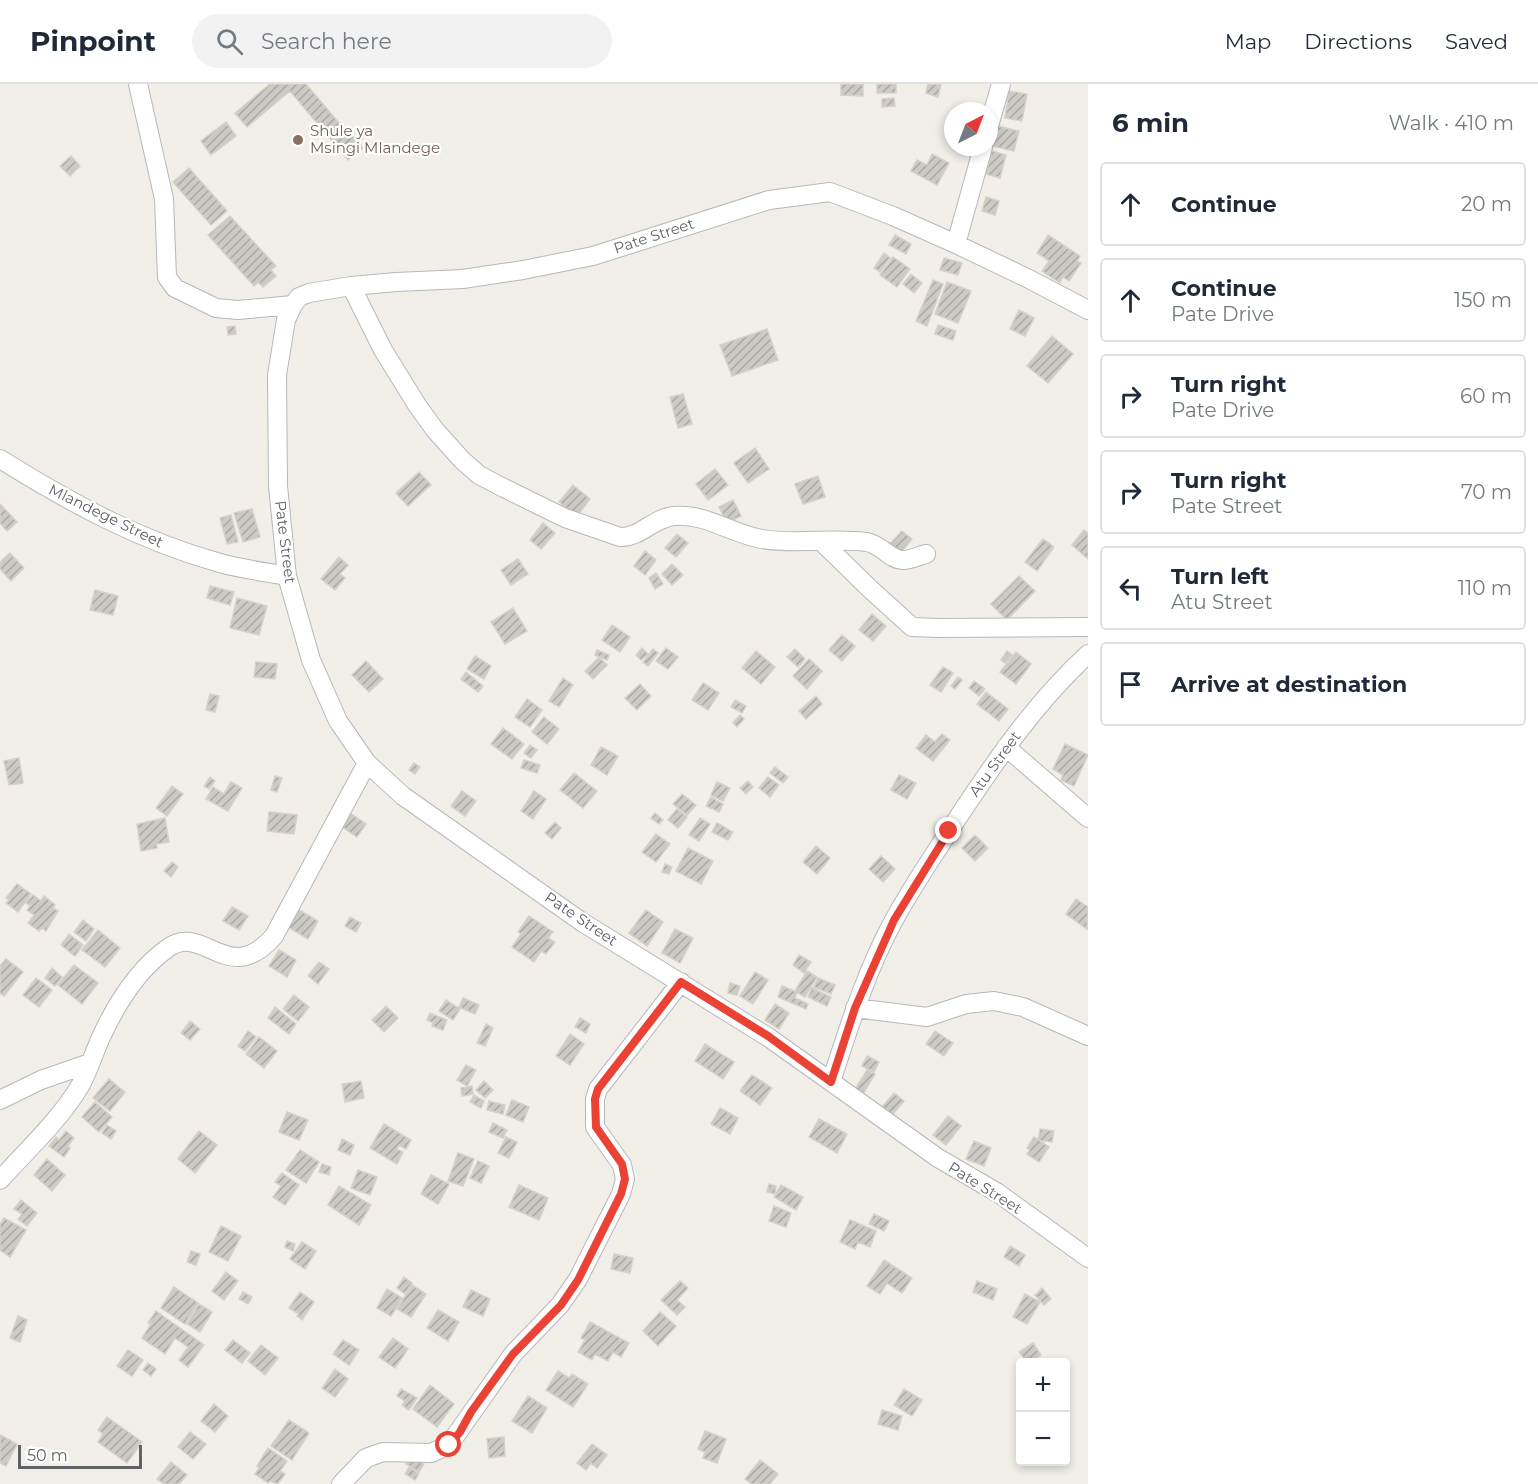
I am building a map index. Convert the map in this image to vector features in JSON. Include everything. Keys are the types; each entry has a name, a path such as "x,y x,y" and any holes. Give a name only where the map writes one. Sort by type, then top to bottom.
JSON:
{"street":[{"path":"138,84 164,199 167,276 175,288 216,308 238,310 293,305"},
{"path":"996,102 1001,84"},
{"path":"956,244 980,156"},
{"name":"Pate Street","path":"1088,310 956,244 893,216 830,192 769,200 593,256 523,270 463,279 351,286 309,293 299,297 286,320 277,375 278,486 287,576 311,660 338,721 367,764 403,796 582,922 768,1036 929,1152 998,1193 1088,1258"},
{"path":"351,286 382,350 417,405 455,452 478,475 565,518 620,537 629,537 659,519 685,516 701,519 760,539 870,543 878,545 895,559 903,560 926,554"},
{"name":"Mlandege Street","path":"0,459 61,496 119,526 166,545 221,563 287,576"},
{"path":"821,541 912,627 1088,627"},
{"name":"Atu Street","path":"831,1082 855,1008 894,920 949,831 1006,747 1038,707 1088,654"},
{"path":"1006,747 1088,818"},
{"path":"0,1180 65,1108 81,1084 102,1035 126,992 145,969 168,948 181,941 191,941 234,958 251,956 265,947 274,936 367,764"},
{"path":"341,1484 366,1458 383,1452 431,1453 449,1445 513,1354 561,1305 578,1280 621,1194 625,1179 622,1164 596,1127 595,1099 598,1089 681,982"},
{"path":"855,1008 927,1017 966,1004 994,1001 1023,1007 1088,1036"},
{"path":"0,1100 41,1080 90,1064"}],"building":[{"path":"270,84 306,84 344,129 331,140 290,91 247,127 235,113"},
{"path":"841,84 863,84 863,96 841,95"},
{"path":"877,84 896,84 896,93 877,93"},
{"path":"928,84 941,84 938,97 926,93"},
{"path":"1009,91 1027,94 1022,121 1005,118"},
{"path":"894,98 895,106 882,107 882,99"},
{"path":"226,122 236,136 211,155 201,141"},
{"path":"998,126 1019,131 1014,151 998,147"},
{"path":"346,128 363,148 348,160 332,141"},
{"path":"998,153 1006,155 1000,178 986,174 991,156 998,156"},
{"path":"932,154 949,163 937,185 911,171 917,160 927,165"},
{"path":"71,156 80,166 70,176 60,166"},
{"path":"189,168 227,211 211,225 173,182"},
{"path":"986,197 999,201 995,215 982,211"},
{"path":"230,216 276,266 271,270 276,276 263,287 258,282 254,286 208,235"},
{"path":"895,235 911,244 906,254 889,245"},
{"path":"1048,235 1080,256 1077,261 1081,263 1069,281 1063,277 1060,283 1042,271 1049,261 1037,253"},
{"path":"884,253 890,258 880,272 874,268"},
{"path":"893,257 910,269 897,287 880,275"},
{"path":"944,258 962,263 958,275 940,270"},
{"path":"911,274 922,283 914,293 903,284"},
{"path":"933,280 943,284 927,326 916,321"},
{"path":"947,282 971,291 958,323 935,314"},
{"path":"1019,310 1034,318 1025,336 1010,329"},
{"path":"938,325 956,331 953,340 935,334"},
{"path":"235,326 236,334 228,335 227,327"},
{"path":"767,329 778,360 732,376 720,345"},
{"path":"1052,336 1073,354 1048,383 1027,366"},
{"path":"683,394 692,424 678,428 670,397"},
{"path":"755,448 769,469 748,483 734,463"},
{"path":"715,469 728,485 708,500 696,484"},
{"path":"419,472 431,485 408,506 396,493"},
{"path":"818,476 825,497 803,504 795,484"},
{"path":"573,485 590,499 577,516 559,502"},
{"path":"733,500 741,516 727,523 719,507"},
{"path":"0,504 17,522 7,531 0,523"},
{"path":"252,509 260,537 243,542 234,513"},
{"path":"231,515 238,542 227,544 220,518"},
{"path":"543,523 555,533 541,549 530,540"},
{"path":"1084,530 1088,533 1088,559 1072,545"},
{"path":"902,531 912,539 897,557 886,548"},
{"path":"677,534 688,543 676,557 665,548"},
{"path":"1043,539 1054,547 1037,571 1025,562"},
{"path":"645,551 656,560 645,575 634,566"},
{"path":"10,553 24,568 11,581 0,569 0,562"},
{"path":"339,557 348,565 340,574 345,578 335,590 321,579"},
{"path":"518,559 528,574 511,585 501,570"},
{"path":"672,564 683,575 672,585 662,574"},
{"path":"656,573 663,584 655,589 649,578"},
{"path":"1019,576 1035,591 1007,620 991,604"},
{"path":"210,586 234,592 230,605 207,598"},
{"path":"95,590 118,596 113,615 90,610"},
{"path":"237,598 267,606 259,635 230,628"},
{"path":"513,608 527,631 505,644 491,622"},
{"path":"872,614 886,626 873,641 859,630"},
{"path":"612,625 630,637 620,652 602,640"},
{"path":"842,635 855,646 842,661 829,650"},
{"path":"642,648 648,654 641,660 636,655"},
{"path":"666,648 678,657 668,669 656,661"},
{"path":"653,649 658,653 648,666 643,662"},
{"path":"795,649 805,659 798,667 787,657"},
{"path":"597,650 609,655 607,660 595,655"},
{"path":"756,651 775,667 761,684 742,668"},
{"path":"1007,651 1012,655 1005,663 1001,660"},
{"path":"1016,652 1031,664 1016,684 1000,672"},
{"path":"475,656 491,666 484,679 467,669"},
{"path":"599,657 607,665 593,679 585,671"},
{"path":"809,659 822,671 807,689 793,676"},
{"path":"366,661 383,679 369,692 352,675"},
{"path":"256,662 277,664 275,679 254,677"},
{"path":"943,667 953,673 941,692 930,685"},
{"path":"466,672 483,686 478,692 461,679"},
{"path":"958,677 962,680 955,689 951,686"},
{"path":"563,678 573,685 559,707 549,701"},
{"path":"974,681 985,689 979,696 969,688"},
{"path":"703,683 719,693 708,710 692,700"},
{"path":"640,684 651,696 637,710 625,698"},
{"path":"986,692 1008,709 999,721 977,704"},
{"path":"210,694 219,696 215,712 206,710"},
{"path":"816,696 822,704 806,719 799,711"},
{"path":"527,699 542,710 530,727 515,717"},
{"path":"735,700 746,706 742,713 731,707"},
{"path":"740,715 744,719 737,727 733,723"},
{"path":"544,717 559,729 547,744 532,732"},
{"path":"503,728 524,744 512,759 491,744"},
{"path":"942,734 950,740 933,761 916,748 926,735 935,742"},
{"path":"1065,744 1088,755 1074,786 1061,780 1063,775 1053,769"},
{"path":"530,745 537,750 531,758 524,753"},
{"path":"601,747 618,756 607,775 591,765"},
{"path":"19,758 23,783 9,785 4,761"},
{"path":"524,760 540,765 537,773 521,768"},
{"path":"414,763 420,767 415,774 409,770"},
{"path":"775,767 788,777 783,783 770,773"},
{"path":"574,773 597,791 583,808 560,790"},
{"path":"899,775 916,783 907,799 891,790"},
{"path":"275,776 282,778 277,792 271,790"},
{"path":"210,777 215,781 209,789 204,786"},
{"path":"768,777 779,785 770,797 759,788"},
{"path":"748,781 753,787 746,794 740,788"},
{"path":"231,782 242,788 228,811 206,799 213,787 224,794"},
{"path":"717,782 730,788 723,801 711,795"},
{"path":"172,786 183,794 167,816 156,808"},
{"path":"462,791 476,801 465,816 451,806"},
{"path":"534,791 546,799 533,819 521,811"},
{"path":"682,794 696,805 687,815 673,804"},
{"path":"711,797 723,804 719,812 706,806"},
{"path":"677,809 687,817 678,828 668,820"},
{"path":"269,812 297,815 294,834 267,831"},
{"path":"350,813 366,824 357,837 341,826"},
{"path":"655,813 663,820 659,824 651,818"},
{"path":"165,818 169,842 156,844 157,848 141,851 137,824"},
{"path":"700,818 710,824 699,841 689,835"},
{"path":"555,822 561,828 552,839 545,833"},
{"path":"717,823 733,832 728,840 712,832"},
{"path":"656,834 670,844 656,862 642,852"},
{"path":"975,835 988,848 975,861 962,848"},
{"path":"816,846 830,858 817,874 803,862"},
{"path":"688,848 713,861 701,884 676,871"},
{"path":"881,856 895,869 883,882 869,869"},
{"path":"172,862 178,867 171,877 164,871"},
{"path":"665,864 672,867 669,874 662,872"},
{"path":"17,884 31,894 18,912 6,903 9,900 6,898"},
{"path":"33,895 41,901 44,896 55,905 53,908 58,911 46,931 42,928 39,931 28,923 34,915 27,910 30,906 26,903"},
{"path":"1076,899 1088,907 1087,929 1066,914"},
{"path":"232,907 248,916 239,930 223,921"},
{"path":"296,908 318,921 308,939 286,926"},
{"path":"646,910 663,922 647,946 629,933"},
{"path":"529,916 553,932 548,938 555,942 546,954 541,951 534,962 512,947 521,934 518,932"},
{"path":"350,917 361,923 356,932 345,926"},
{"path":"83,920 94,929 86,941 74,932"},
{"path":"675,929 693,938 680,963 662,953"},
{"path":"98,930 120,948 105,967 82,950"},
{"path":"69,934 83,945 75,956 61,945"},
{"path":"279,950 296,960 287,977 269,966"},
{"path":"799,955 811,962 804,973 793,965"},
{"path":"6,959 23,972 4,996 0,993 0,966"},
{"path":"319,962 329,969 318,984 308,976"},
{"path":"74,965 98,983 82,1004 58,985"},
{"path":"52,968 62,977 55,986 45,978"},
{"path":"807,971 817,977 805,997 795,991"},
{"path":"755,972 768,980 753,1004 740,996"},
{"path":"36,978 52,990 39,1007 23,995"},
{"path":"818,978 835,985 831,994 814,987"},
{"path":"730,983 740,986 737,995 728,993"},
{"path":"782,986 797,992 795,998 808,1004 806,1009 778,997"},
{"path":"812,988 831,997 827,1006 808,997"},
{"path":"294,995 309,1007 298,1021 283,1009"},
{"path":"463,998 479,1005 475,1014 459,1007"},
{"path":"446,1000 460,1009 453,1020 439,1011"},
{"path":"775,1004 789,1013 779,1029 765,1020"},
{"path":"386,1006 398,1018 384,1032 372,1020"},
{"path":"275,1007 296,1024 289,1034 268,1018"},
{"path":"430,1013 447,1020 443,1030 432,1026 433,1023 427,1020"},
{"path":"580,1018 590,1024 586,1033 575,1027"},
{"path":"190,1021 200,1029 190,1040 181,1033"},
{"path":"486,1024 493,1028 485,1046 477,1043"},
{"path":"248,1031 256,1037 245,1051 238,1046"},
{"path":"935,1031 953,1043 944,1056 926,1044"},
{"path":"570,1034 584,1044 570,1065 556,1056"},
{"path":"259,1037 277,1051 264,1068 246,1054"},
{"path":"705,1044 734,1062 723,1079 695,1061"},
{"path":"867,1056 879,1062 874,1072 862,1066"},
{"path":"466,1065 476,1070 467,1086 457,1080"},
{"path":"867,1070 875,1074 863,1094 855,1089"},
{"path":"752,1075 772,1088 760,1105 740,1091"},
{"path":"109,1079 125,1092 110,1111 93,1098"},
{"path":"361,1081 364,1098 345,1102 342,1084"},
{"path":"484,1081 493,1090 485,1098 476,1090"},
{"path":"472,1086 473,1094 462,1096 461,1088"},
{"path":"894,1093 904,1101 892,1115 882,1107"},
{"path":"474,1095 484,1101 481,1108 470,1102"},
{"path":"512,1100 529,1107 523,1122 506,1115"},
{"path":"489,1101 505,1105 503,1114 487,1110"},
{"path":"95,1102 112,1117 99,1132 82,1117"},
{"path":"720,1108 738,1118 730,1134 711,1124"},
{"path":"287,1112 308,1120 299,1140 279,1132"},
{"path":"948,1116 961,1126 946,1145 933,1135"},
{"path":"819,1119 847,1134 837,1153 809,1137"},
{"path":"493,1123 507,1130 503,1138 489,1132"},
{"path":"384,1124 411,1140 406,1149 399,1145 397,1149 403,1152 397,1164 370,1148"},
{"path":"107,1125 116,1131 111,1139 102,1133"},
{"path":"1040,1129 1054,1131 1052,1142 1038,1140"},
{"path":"66,1131 74,1138 64,1157 49,1146 56,1137 59,1140"},
{"path":"199,1131 217,1145 195,1173 178,1159"},
{"path":"506,1137 517,1142 509,1158 498,1153"},
{"path":"1034,1137 1049,1147 1039,1162 1027,1154 1030,1150 1027,1148"},
{"path":"342,1139 354,1145 350,1155 338,1150"},
{"path":"974,1141 991,1148 984,1166 966,1159"},
{"path":"300,1150 319,1162 306,1183 286,1170"},
{"path":"458,1153 474,1159 463,1186 448,1181"},
{"path":"47,1159 65,1175 52,1191 34,1175"},
{"path":"478,1161 489,1166 481,1183 470,1178"},
{"path":"322,1164 331,1167 329,1175 319,1172"},
{"path":"358,1170 377,1177 370,1195 351,1188"},
{"path":"282,1173 299,1185 285,1205 273,1197 281,1186 275,1182"},
{"path":"431,1175 449,1184 438,1204 421,1194"},
{"path":"769,1184 776,1186 775,1194 767,1192"},
{"path":"519,1185 548,1198 539,1220 509,1207"},
{"path":"781,1185 803,1197 796,1210 774,1197"},
{"path":"339,1186 371,1205 359,1225 328,1205"},
{"path":"21,1200 37,1213 27,1226 18,1219 22,1214 14,1209"},
{"path":"774,1206 791,1213 786,1227 769,1221"},
{"path":"874,1214 889,1221 884,1231 869,1224"},
{"path":"4,1218 26,1230 10,1257 0,1250 0,1224"},
{"path":"850,1220 876,1231 870,1247 858,1242 855,1249 840,1242"},
{"path":"221,1226 241,1236 228,1261 209,1252"},
{"path":"287,1241 295,1244 293,1251 285,1247"},
{"path":"302,1242 316,1251 305,1269 290,1259"},
{"path":"1010,1246 1025,1255 1019,1266 1004,1257"},
{"path":"191,1251 200,1254 196,1265 187,1262"},
{"path":"614,1254 633,1258 630,1273 611,1269"},
{"path":"884,1260 912,1278 902,1293 887,1283 880,1294 867,1286"},
{"path":"226,1272 238,1281 224,1300 212,1291"},
{"path":"404,1277 412,1283 405,1294 397,1288"},
{"path":"680,1281 688,1288 677,1300 685,1307 677,1315 661,1300"},
{"path":"977,1281 997,1289 993,1300 973,1292"},
{"path":"412,1285 426,1294 411,1317 397,1309"},
{"path":"174,1287 198,1303 185,1324 161,1308"},
{"path":"1042,1288 1051,1299 1044,1305 1035,1295"},
{"path":"387,1289 402,1298 391,1316 377,1308"},
{"path":"471,1290 490,1299 483,1316 463,1307"},
{"path":"243,1292 252,1297 248,1304 239,1299"},
{"path":"300,1292 314,1302 302,1320 297,1316 299,1314 289,1308"},
{"path":"1025,1294 1040,1302 1027,1324 1013,1317"},
{"path":"199,1304 212,1312 200,1332 187,1324"},
{"path":"438,1310 459,1322 448,1341 427,1328"},
{"path":"156,1311 204,1345 188,1367 179,1360 188,1347 175,1338 165,1354 142,1338"},
{"path":"660,1312 676,1326 658,1346 643,1331"},
{"path":"18,1316 27,1320 20,1342 10,1338"},
{"path":"590,1322 629,1343 621,1357 613,1352 608,1361 595,1354 592,1360 578,1352 585,1340 581,1338"},
{"path":"393,1338 408,1349 395,1368 379,1357"},
{"path":"233,1340 250,1353 242,1363 225,1350"},
{"path":"343,1340 359,1350 349,1365 333,1354"},
{"path":"1033,1343 1041,1355 1036,1358 1024,1358 1019,1352"},
{"path":"261,1345 278,1358 265,1375 248,1361"},
{"path":"128,1350 143,1360 132,1376 117,1366"},
{"path":"148,1363 156,1369 151,1376 143,1370"},
{"path":"335,1369 348,1379 335,1397 322,1388"},
{"path":"558,1371 569,1378 572,1374 588,1384 573,1407 546,1390"},
{"path":"430,1385 454,1404 437,1427 413,1409"},
{"path":"401,1389 417,1398 409,1410 402,1405 405,1401 397,1396"},
{"path":"904,1389 922,1400 912,1416 894,1405"},
{"path":"528,1396 547,1408 532,1433 512,1421"},
{"path":"214,1404 228,1416 215,1432 201,1421"},
{"path":"882,1410 902,1416 898,1430 878,1424"},
{"path":"107,1417 142,1442 127,1463 98,1442 103,1434 98,1430"},
{"path":"289,1420 309,1433 292,1460 271,1446"},
{"path":"705,1431 726,1439 717,1463 703,1458 705,1452 698,1449"},
{"path":"190,1432 206,1444 193,1459 178,1447"},
{"path":"0,1435 17,1444 6,1466 0,1463"},
{"path":"504,1437 505,1456 489,1458 487,1439"},
{"path":"592,1444 607,1455 597,1468 591,1463 586,1470 577,1463"},
{"path":"268,1448 287,1461 280,1471 285,1474 278,1484 270,1481 268,1483 255,1474"},
{"path":"411,1456 424,1464 419,1472 406,1464"},
{"path":"760,1460 778,1474 770,1484 752,1484 745,1479"},
{"path":"171,1462 187,1475 179,1484 164,1484 157,1479"},
{"path":"409,1467 419,1473 415,1480 405,1474"}],"place":[{"name":"Shule ya Msingi Mlandege","path":"298,140"}],"route":[{"path":"449,1445 513,1354 561,1305 578,1280 621,1194 625,1179 622,1164 596,1127 595,1099 598,1089 681,982 768,1036 831,1082 870,970 894,920 949,831"}]}
